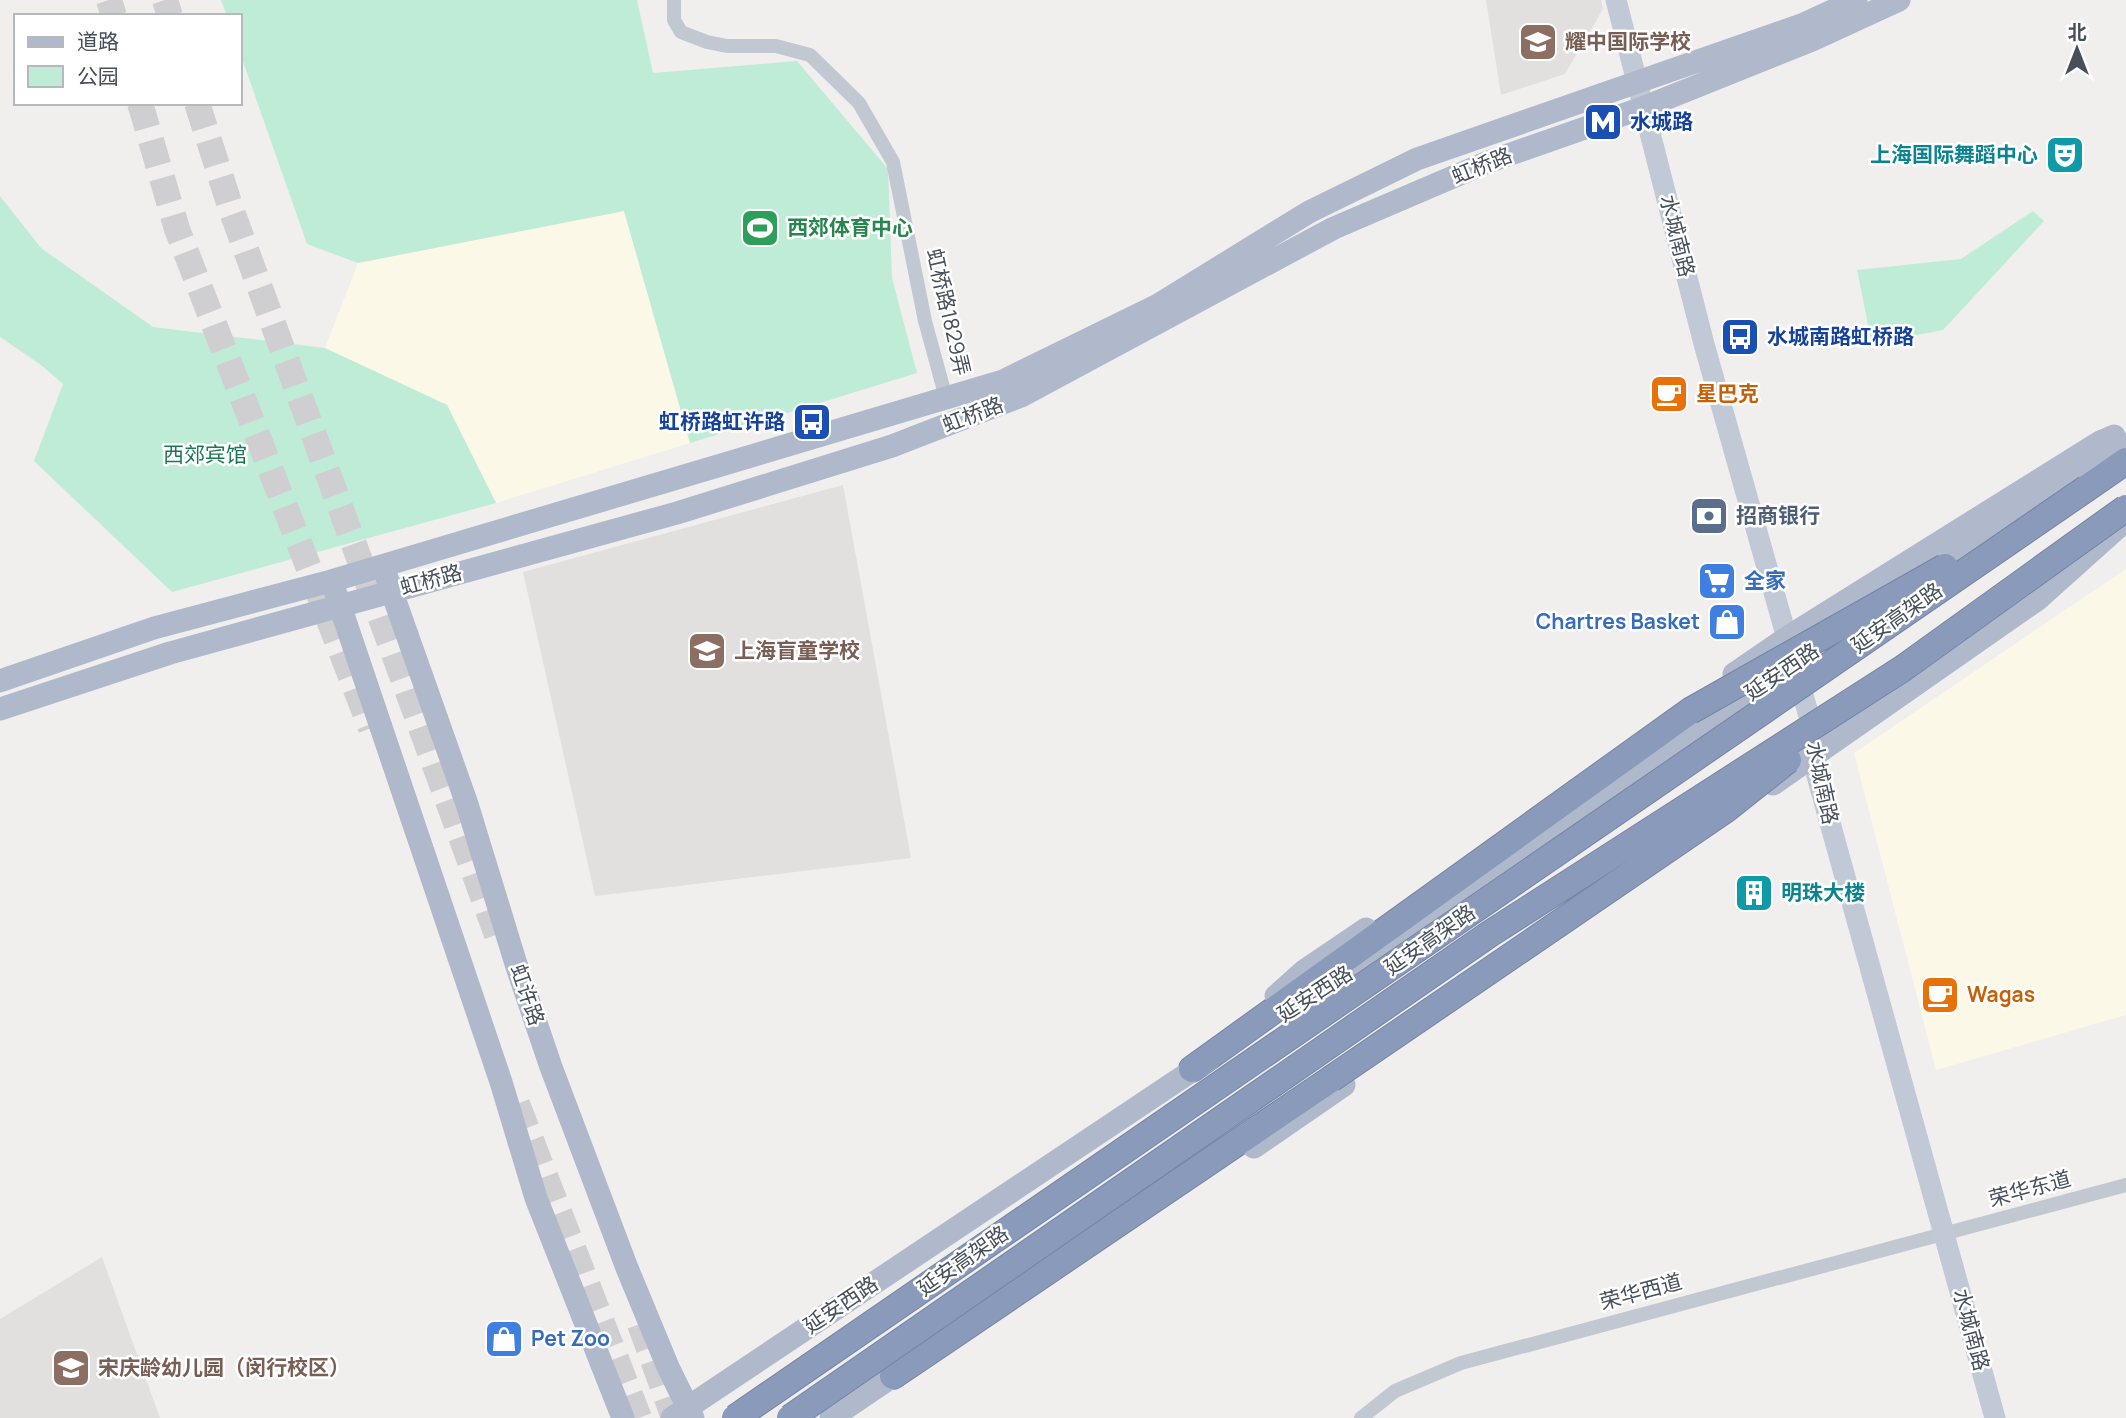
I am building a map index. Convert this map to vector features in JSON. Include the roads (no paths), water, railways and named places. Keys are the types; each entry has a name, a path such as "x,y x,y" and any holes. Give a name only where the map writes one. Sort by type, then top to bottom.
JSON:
{"highway":[{"name":"延安高架路","path":"735,1418 2126,461"},
{"path":"1192,1069 1690,711 2087,488"},
{"name":"延安高架路","path":"790,1418 1491,933 1902,669 2126,509"},
{"path":"893,1376 1725,810 1902,669"}],"main road":[{"name":"虹桥路","path":"0,681 154,628 331,581 1003,381 1158,305 1309,212 1417,159 1804,24 1856,0"},
{"name":"虹桥路","path":"0,709 170,653 677,513 892,446 1021,396 1334,228 1488,162 1645,107 1812,40 1899,0"},
{"path":"1192,1069 1304,971 1788,637 2100,442 2126,431"},
{"name":"延安西路","path":"685,1415 1192,1069 1318,993 1571,815 2126,444"},
{"path":"893,1376 977,1300 1304,1077 1740,769 2126,509"},
{"path":"831,1418 893,1376 991,1324 1317,1105 1542,938 1812,758 2038,599 2126,520"},
{"name":"虹许路","path":"382,565 467,804 551,1067 685,1415"},
{"path":"331,581 501,1082 532,1186 623,1418"}],"street":[{"name":"虹桥路1829弄","path":"674,0 674,20 681,32 727,46 776,46 810,55 859,103 893,162 925,321 946,398"},
{"path":"1616,0 1645,107"},
{"name":"水城南路","path":"1645,107 1704,344 1811,723 1812,758 1995,1418"},
{"name":"荣华东道","path":"1944,1233 2126,1185"},
{"name":"荣华西道","path":"1361,1418 1395,1391 1461,1363 1944,1233"}],"tunnel":[{"path":"109,0 113,14"},
{"path":"165,0 169,14"},
{"path":"141,105 177,229 371,728"},
{"path":"198,105 231,209 500,943"},
{"path":"517,1104 639,1418"},
{"path":"640,1324 674,1418"}],"place":[{"name":"耀中国际学校","path":"1538,42"},
{"name":"水城路","path":"1603,122"},
{"name":"上海国际舞蹈中心","path":"2065,155"},
{"name":"西郊体育中心","path":"760,228"},
{"name":"水城南路虹桥路","path":"1740,337"},
{"name":"星巴克","path":"1669,394"},
{"name":"虹桥路虹许路","path":"812,422"},
{"name":"招商银行","path":"1709,516"},
{"name":"全家","path":"1717,581"},
{"name":"Chartres Basket","path":"1727,622"},
{"name":"上海盲童学校","path":"707,651"},
{"name":"明珠大楼","path":"1754,893"},
{"name":"Wagas","path":"1940,995"},
{"name":"Pet Zoo","path":"504,1339"},
{"name":"宋庆龄幼儿园（闵行校区）","path":"71,1368"}],"park label":[{"name":"西郊宾馆","path":"205,455"}]}
